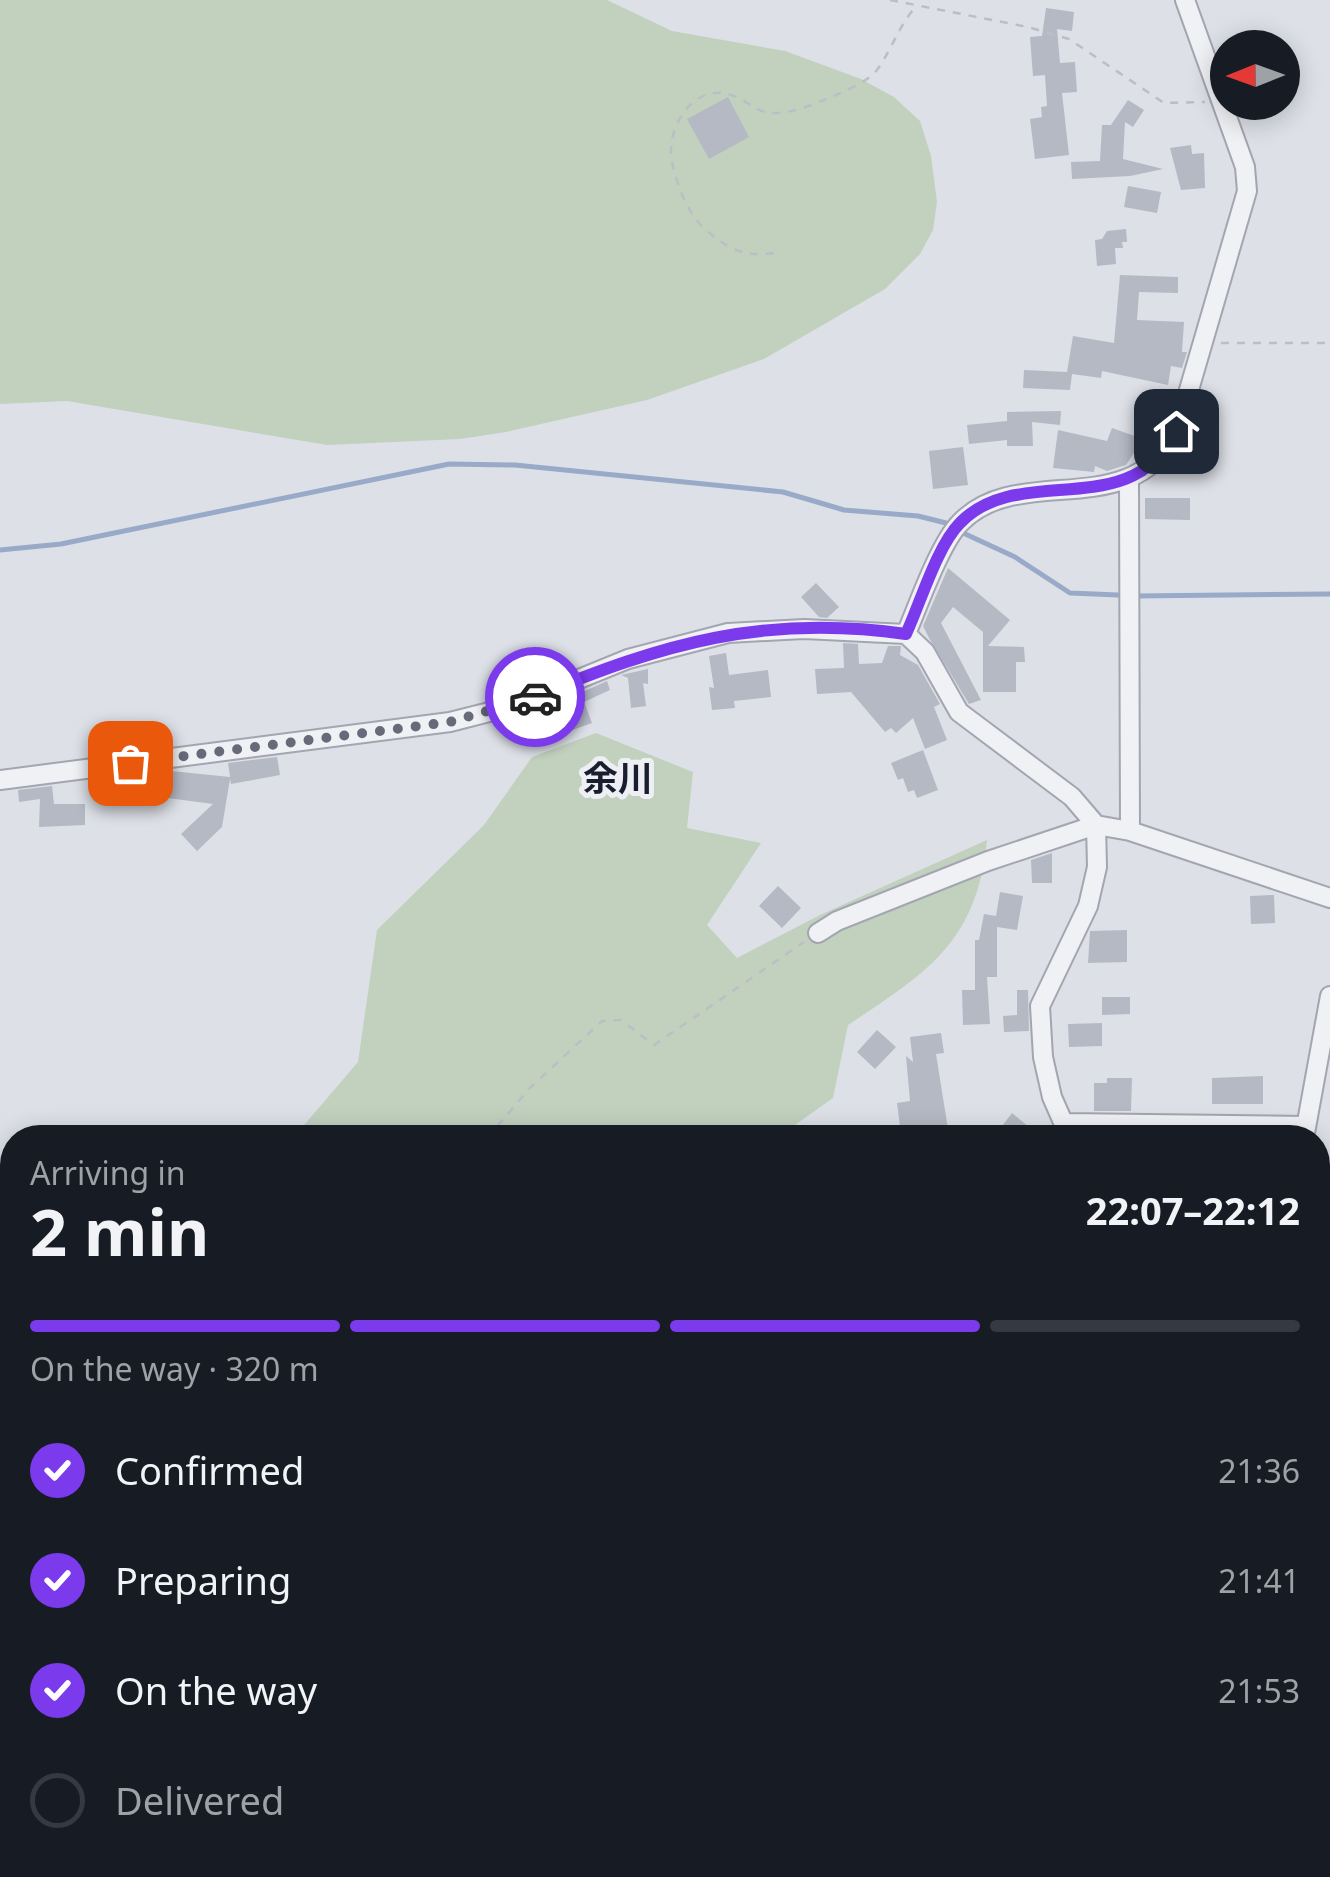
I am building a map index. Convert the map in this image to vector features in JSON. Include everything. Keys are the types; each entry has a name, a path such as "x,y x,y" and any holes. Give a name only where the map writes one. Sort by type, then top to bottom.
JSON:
{"street":[{"path":"1186,0 1210,72"},
{"path":"906,634 957,524 981,506 1008,497 1120,484 1168,449 1246,191 1245,167 1227,120"},
{"path":"1129,480 1130,831"},
{"path":"0,780 450,722 513,706 628,659 728,634 804,629 906,634 924,652 960,712 1072,797 1096,825 1096,867 1088,906 1040,1006 1044,1057 1064,1125"},
{"path":"818,933 837,921 988,861 1096,825 1130,831 1330,898"},
{"path":"1306,1125 1330,996"}],"path":[{"path":"890,0 1070,39 1164,103 1210,102"},
{"path":"774,253 752,256 732,251 700,225 677,186 670,153 673,128 685,108 710,95 727,93 764,112 786,112 823,101 876,73 898,28 917,5"},
{"path":"1200,343 1330,344"},
{"path":"498,1125 530,1088 602,1021 621,1020 654,1045 818,933"}],"green space":[{"path":"0,0 607,0 672,31 785,51 861,79 894,97 920,121 931,156 937,202 933,230 920,254 885,289 764,359 647,400 506,432 460,439 327,445 67,401 0,404"},
{"path":"596,733 693,772 687,828 761,843 707,925 737,958 820,915 987,840 981,875 960,929 944,951 902,988 848,1025 833,1098 795,1125 304,1125 358,1062 377,930 484,825 532,757"}],"building":[{"path":"1046,8 1074,12 1072,31 1057,29 1060,63 1075,62 1077,92 1062,93 1069,155 1035,159 1030,119 1042,117 1041,107 1047,106 1045,75 1033,76 1030,37 1042,36"},
{"path":"728,97 749,137 709,159 687,119"},
{"path":"1128,100 1144,110 1133,127 1125,122 1123,159 1163,169 1130,176 1072,179 1071,162 1100,161 1102,125 1111,125"},
{"path":"1191,145 1192,154 1204,153 1205,188 1181,190 1170,148"},
{"path":"1128,186 1161,192 1157,213 1124,207"},
{"path":"1126,229 1127,242 1122,242 1123,248 1115,248 1116,264 1097,266 1095,240 1102,239 1107,231"},
{"path":"1120,275 1178,277 1178,293 1139,292 1137,320 1184,322 1182,352 1187,352 1182,368 1171,366 1168,385 1102,371 1101,378 1072,374 1070,390 1023,388 1024,370 1067,372 1073,336 1114,343"},
{"path":"1061,411 1060,425 1032,422 1033,446 1007,446 1007,440 969,444 967,425 1007,421 1007,412"},
{"path":"1112,428 1143,439 1126,465 1107,471 1095,466 1094,472 1053,468 1058,430 1107,441"},
{"path":"963,447 968,485 933,489 929,451"},
{"path":"1145,498 1190,498 1190,520 1145,519"},
{"path":"948,568 1010,620 988,646 1024,647 1025,662 1016,662 1016,692 983,692 983,632 953,607 941,623 981,700 969,704 929,638 923,626"},
{"path":"816,583 839,607 827,618 819,617 801,597"},
{"path":"843,643 858,644 859,664 882,663 888,646 901,646 900,655 918,665 940,704 934,707 947,740 925,749 913,718 896,733 891,728 885,732 851,692 817,694 815,669 844,668"},
{"path":"726,653 729,675 768,670 771,697 734,701 735,708 712,710 709,687 714,688 709,656"},
{"path":"648,669 648,684 643,683 646,706 631,708 628,678 621,675"},
{"path":"607,681 610,690 584,702 592,723 567,732 561,716 555,718 551,706"},
{"path":"923,750 938,790 917,798 914,790 908,792 903,778 898,780 891,763"},
{"path":"277,757 280,775 231,784 230,779 222,827 197,851 181,834 213,804 168,798 171,771 230,777 228,763"},
{"path":"52,786 54,804 85,804 85,825 39,827 40,799 19,802 18,790"},
{"path":"1052,853 1052,883 1032,883 1031,860"},
{"path":"778,886 801,908 782,928 759,906"},
{"path":"1000,892 1023,896 1017,930 997,927 997,977 987,977 990,1024 963,1025 962,990 975,990 975,940 979,940 984,914 996,916"},
{"path":"1274,895 1275,923 1251,924 1250,896"},
{"path":"1127,930 1127,962 1088,963 1090,931"},
{"path":"1017,990 1028,990 1029,1031 1004,1032 1003,1016 1017,1015"},
{"path":"1102,997 1130,997 1130,1014 1102,1015"},
{"path":"1102,1023 1102,1046 1069,1047 1068,1024"},
{"path":"877,1030 896,1047 875,1069 857,1052"},
{"path":"941,1033 944,1053 936,1054 947,1125 900,1125 897,1103 910,1101 906,1056 913,1062 910,1037"},
{"path":"1263,1076 1263,1104 1212,1104 1212,1078"},
{"path":"1107,1078 1132,1078 1131,1111 1094,1111 1094,1083 1107,1083"},
{"path":"1012,1113 1026,1125 1003,1125"}],"waterway":[{"path":"0,550 61,544 449,464 515,465 783,492 844,510 918,516 946,523"},
{"path":"961,532 1015,557 1070,593 1118,595"},
{"path":"1135,596 1330,594"}],"way so far":[{"path":"130,763 450,722 535,697"}],"district":[{"name":"余川","path":"618,779"}],"route":[{"path":"535,697 628,659 728,634 804,629 906,634 957,524 981,506 1008,497 1120,484 1168,449 1176,431"}]}
